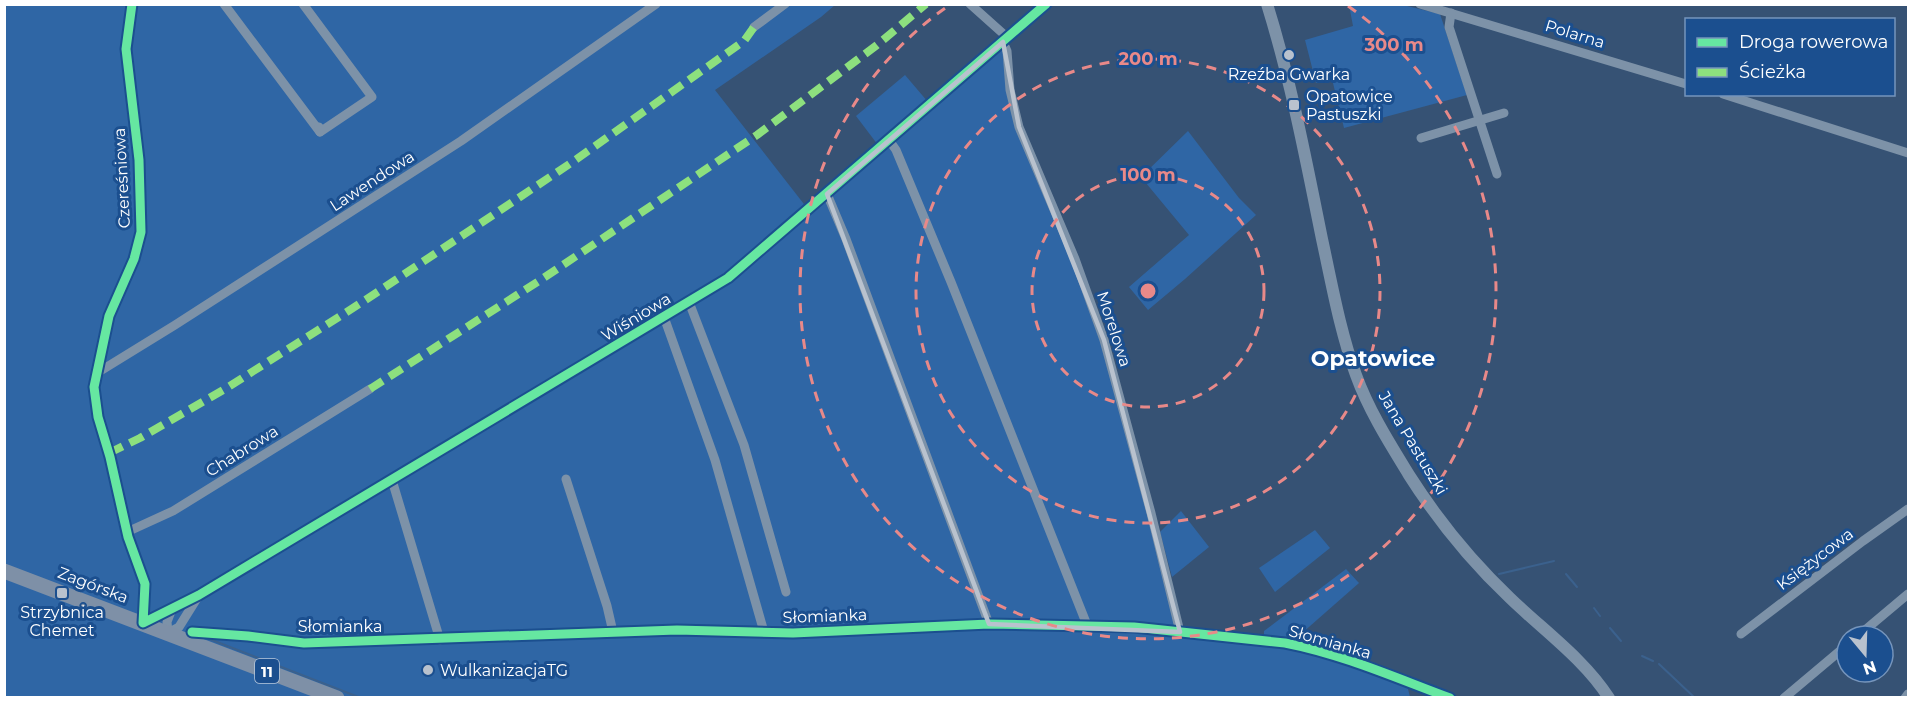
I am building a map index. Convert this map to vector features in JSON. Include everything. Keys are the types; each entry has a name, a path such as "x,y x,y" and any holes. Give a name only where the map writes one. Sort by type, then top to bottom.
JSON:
{"highway":[{"name":"Zagórska","path":"4,572 168,633 195,638 337,698"}],"street":[{"name":"Czereśniowa","path":"132,4 126,49 139,160 141,232 134,259 109,316 94,387 98,417 110,457 127,532 145,584 143,624"},
{"path":"224,4 320,129 372,97 303,4"},
{"name":"Lawendowa","path":"97,373 461,141 656,4"},
{"path":"754,27 785,4"},
{"path":"970,4 1006,40"},
{"name":"Wiśniowa","path":"143,624 199,595 728,278 1046,4"},
{"name":"Jana Pastuszki","path":"1267,4 1295,110 1339,318 1356,377 1368,404 1411,478 1443,522 1493,582 1594,678 1609,698"},
{"name":"Polarna","path":"1420,4 1685,84"},
{"path":"1451,13 1449,27 1497,174"},
{"name":"Morelowa","path":"1006,40 1010,90 1019,128 1075,259 1104,340 1151,513 1180,632"},
{"path":"1729,96 1908,153"},
{"path":"1421,138 1504,113"},
{"path":"890,140 951,282 1087,625"},
{"path":"827,194 846,239 989,624"},
{"path":"689,302 744,445 786,592"},
{"path":"664,317 715,460 764,632"},
{"name":"Chabrowa","path":"127,532 173,511 370,389"},
{"path":"566,479 607,606 613,632"},
{"path":"392,480 440,639"},
{"name":"Księżycowa","path":"1741,634 1908,509"},
{"path":"1872,624 1908,594"},
{"name":"Wiśniowa","path":"168,633 179,627 199,595"},
{"path":"168,633 167,622 172,609"},
{"path":"189,612 195,638"},
{"name":"Słomianka","path":"195,638 248,636 303,643 677,630 793,633 989,624 1134,627 1285,643 1309,648 1333,654 1450,698"},
{"path":"1784,698 1835,655"},
{"path":"1905,698 1908,694"}],"highlighted area":[{"path":"1003,42 1019,127 1104,340 1180,632 989,624 827,194"}],"shaded area":[{"path":"4,5 835,5 715,90 807,208 1006,33 1019,123 1100,322 1184,632 1285,644 1406,681 1410,697 5,697"},
{"path":"1349,5 1403,5 1440,14 1467,95 1344,128 1332,79 1316,83 1305,40 1353,26"},
{"path":"905,75 928,102 878,145 856,116"},
{"path":"1188,131 1239,198 1256,215 1148,310 1129,287 1189,235 1141,177"},
{"path":"1181,511 1209,547 1172,577 1160,532"},
{"path":"1315,530 1330,548 1275,592 1259,568"},
{"path":"1346,569 1359,583 1293,641 1264,637 1264,631"}],"waterway":[{"path":"1499,574 1554,561"},
{"path":"1566,574 1577,587"},
{"path":"1594,608 1600,616"},
{"path":"1610,628 1621,641"},
{"path":"207,638 361,698"},
{"path":"1642,656 1653,661"},
{"path":"1659,664 1695,698"}],"marked path":[{"path":"370,389 542,279 757,135 877,45 926,4"},
{"path":"109,453 140,438 225,389 364,301 571,163 744,41 754,27"}],"cycle path":[{"path":"132,4 126,49 139,160 141,232 134,259 109,316 94,387 98,417 110,457 128,537 145,584 143,623 199,595 728,278 1046,4"},
{"path":"192,632 304,643 677,630 793,633 989,624 1134,627 1285,643 1327,653 1450,698"}],"place":[{"name":"Rzeźba Gwarka","path":"1289,55"},
{"name":"Opatowice Pastuszki","path":"1294,105"},
{"name":"Strzybnica Chemet","path":"62,593"},
{"name":"WulkanizacjaTG","path":"428,670"}],"district":[{"name":"Opatowice","path":"1373,358"}]}
